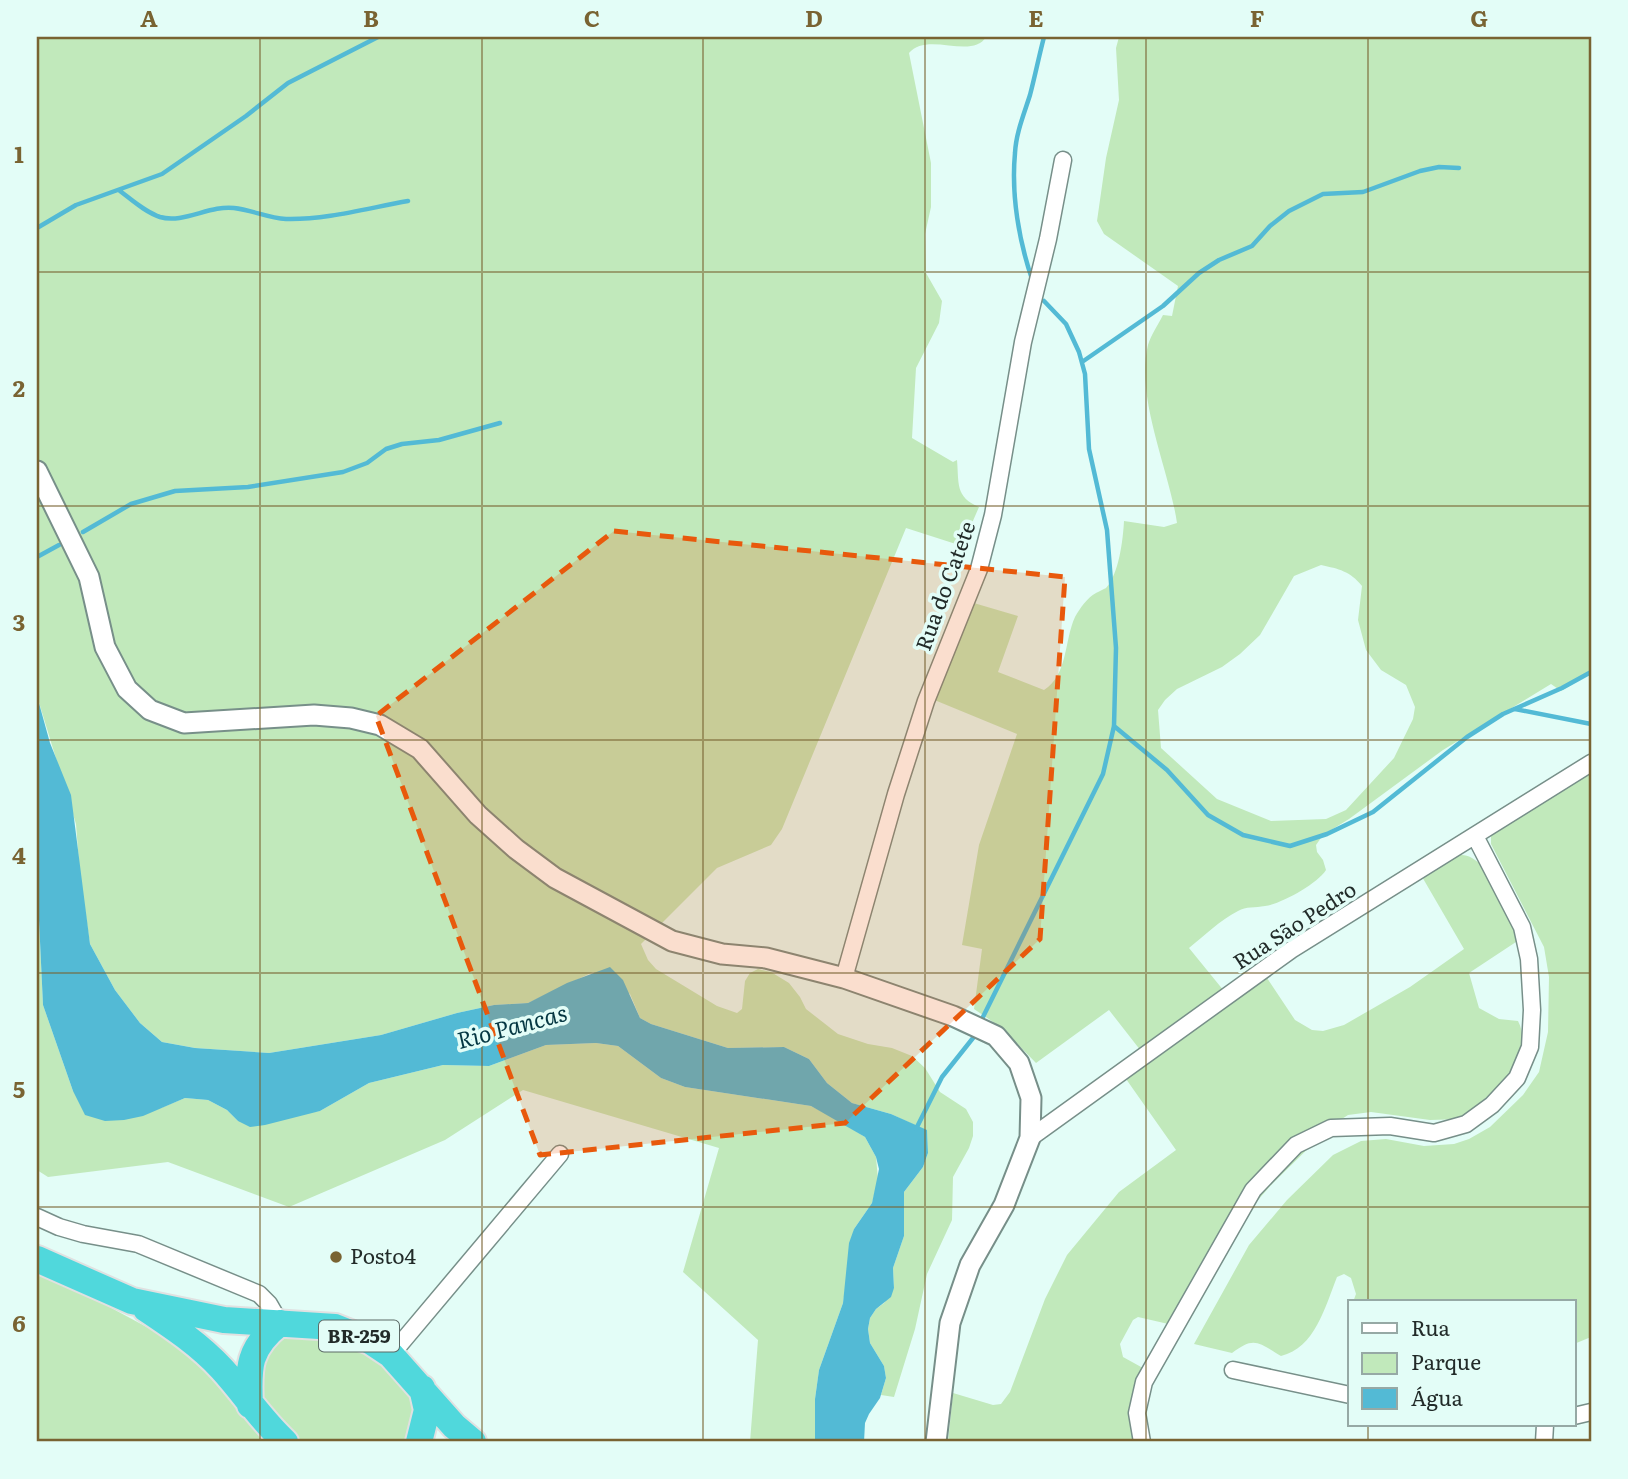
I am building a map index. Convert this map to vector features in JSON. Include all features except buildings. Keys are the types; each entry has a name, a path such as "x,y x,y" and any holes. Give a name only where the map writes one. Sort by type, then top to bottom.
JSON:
{"highway":[{"name":"BR-259","path":"37,1259 132,1301 203,1350 223,1370 266,1424 285,1442"},
{"name":"BR-259","path":"132,1301 224,1320 335,1327 370,1341 391,1355 454,1426 473,1442"},
{"path":"250,1405 248,1378 251,1360 257,1345 280,1324"},
{"path":"419,1442 426,1410 422,1388"}],"street":[{"name":"Rua do Catete","path":"844,978 896,794 926,701 979,569 993,515 1023,342 1048,239 1063,160"},
{"path":"37,471 61,515 89,577 106,647 127,688 150,710 184,723 314,715 351,718 380,725 420,749 478,815 516,849 555,878 672,941 722,954 766,958 844,978 953,1016 996,1036 1019,1063 1031,1098 1030,1138 1004,1205 970,1265 950,1324 936,1442"},
{"name":"Rua São Pedro","path":"1030,1138 1291,950 1591,763"},
{"path":"1142,1442 1137,1413 1144,1382 1253,1190 1296,1145 1331,1128 1390,1126 1434,1133 1466,1124 1492,1105 1517,1078 1530,1046 1532,1010 1529,959 1522,927 1475,836"},
{"path":"391,1355 560,1154"},
{"path":"37,1217 71,1230 138,1244 259,1294 270,1304 280,1324"},
{"path":"1233,1370 1348,1395"}],"highlighted area":[{"path":"614,531 1065,577 1040,939 845,1123 540,1155 376,716"}],"green space":[{"path":"37,37 986,37 971,46 927,44 909,53 931,163 931,207 925,234 926,273 942,301 939,323 916,368 912,438 953,462 957,460 962,494 979,507 962,546 906,528 782,829 771,845 717,868 641,944 648,960 656,969 717,1006 737,1013 742,1009 745,981 750,973 758,969 771,972 789,983 806,1009 838,1034 912,1056 925,1068 940,1092 966,1109 973,1122 973,1136 953,1177 952,1220 927,1274 915,1329 894,1397 881,1395 886,1378 884,1366 870,1343 868,1329 870,1318 894,1288 893,1268 904,1236 904,1192 923,1167 928,1153 927,1131 891,1114 852,1103 827,1083 809,1059 784,1047 728,1048 651,1024 640,1018 630,994 593,972 528,1003 494,1005 381,1035 269,1053 195,1048 162,1042 140,1023 115,990 90,944 76,824 37,696"},
{"path":"1119,37 1591,37 1591,673 1561,691 1551,684 1443,750 1323,835 1316,845 1326,870 1315,881 1280,902 1238,911 1189,948 1224,991 1259,966 1295,1020 1312,1030 1323,1031 1344,1025 1410,987 1464,949 1421,875 1451,857 1471,857 1490,875 1522,938 1469,973 1479,1008 1499,1019 1518,1021 1522,1035 1521,1050 1507,1076 1462,1119 1430,1120 1371,1112 1348,1115 1331,1126 1272,1184 1237,1224 1177,1326 1138,1317 1133,1320 1120,1344 1123,1357 1152,1373 1141,1418 1145,1442 948,1442 953,1393 993,1405 1001,1404 1010,1392 1045,1299 1067,1255 1119,1192 1176,1150 1119,1069 1141,1051 1109,1010 1036,1063 1002,1028 974,1009 982,949 962,945 979,845 1017,734 932,699 967,601 1018,616 998,672 1044,690 1052,684 1061,667 1071,626 1077,614 1090,598 1106,588 1114,574 1124,521 1164,527 1177,523 1149,410 1145,365 1148,345 1163,315 1172,316 1178,286 1104,234 1097,221 1106,158 1119,100 1116,48","holes":["1321,565 1349,574 1362,586 1358,620 1366,650 1381,670 1406,685 1415,707 1413,719 1394,758 1346,810 1326,819 1271,821 1217,799 1161,748 1158,710 1177,689 1222,667 1240,654 1260,635 1294,576"]},
{"path":"1591,772 1591,1337 1576,1343 1576,1300 1354,1300 1356,1294 1351,1278 1344,1274 1337,1277 1317,1325 1293,1352 1281,1356 1256,1343 1246,1344 1232,1353 1194,1344 1249,1245 1287,1200 1333,1155 1361,1141 1386,1139 1424,1146 1454,1144 1469,1139 1490,1127 1523,1095 1539,1072 1548,1032 1549,977 1544,947 1491,844 1491,834"},
{"path":"37,878 43,1005 73,1091 161,1108 185,1098 208,1100 227,1110 238,1121 320,1111 369,1083 443,1065 489,1066 546,1045 596,1043 618,1046 661,1078 685,1087 811,1106 865,1137 876,1157 878,1180 872,1203 854,1229 843,1303 819,1370 815,1399 815,1442 750,1442 758,1340 683,1272 719,1148 523,1090 445,1140 289,1207 168,1162 48,1177 37,1170"},
{"path":"37,1272 197,1354 285,1442 37,1442"},
{"path":"323,1336 365,1351 397,1372 416,1412 415,1442 304,1442 276,1424 253,1395 255,1359 283,1338"}],"water":[{"name":"Rio Pancas","path":"37,696 50,743 71,795 90,944 115,990 140,1023 162,1042 195,1048 269,1053 381,1035 457,1013 494,1005 528,1003 567,983 610,967 623,980 640,1018 651,1024 728,1048 784,1047 809,1059 827,1083 852,1103 891,1114 927,1130 928,1153 923,1167 904,1192 904,1236 893,1268 894,1288 891,1297 876,1309 870,1318 870,1343 884,1366 886,1378 880,1398 865,1423 864,1442 815,1442 815,1399 819,1370 843,1303 849,1243 854,1229 872,1203 879,1169 865,1137 811,1106 685,1087 661,1078 618,1046 596,1043 546,1045 489,1066 443,1065 369,1083 320,1111 265,1125 250,1127 208,1100 185,1098 143,1116 124,1120 105,1121 85,1115 73,1091 43,1005 37,878"}],"waterway":[{"path":"37,228 76,205 162,174 246,116 288,83 378,37"},
{"path":"1033,282 1017,218 1014,169 1017,138 1044,37"},
{"path":"1082,362 1163,306 1199,273 1219,260 1252,246 1270,226 1289,211 1323,194 1363,192 1420,171 1439,167 1459,168"},
{"path":"120,191 149,212 169,218 225,208 279,218 301,219 332,216 408,201"},
{"path":"981,1021 1103,774 1114,726 1116,648 1107,530 1089,449 1085,374 1079,352 1066,324 1044,301"},
{"path":"83,532 131,504 175,491 248,487 343,472 367,463 386,449 402,444 439,440 500,423"},
{"path":"37,557 59,545"},
{"path":"1114,726 1167,770 1208,815 1243,835 1290,846 1327,834 1373,812 1467,737 1503,714 1591,672"},
{"path":"1515,709 1591,724"},
{"path":"916,1129 942,1077 973,1038"}],"place":[{"name":"Posto4","path":"336,1257"}]}
